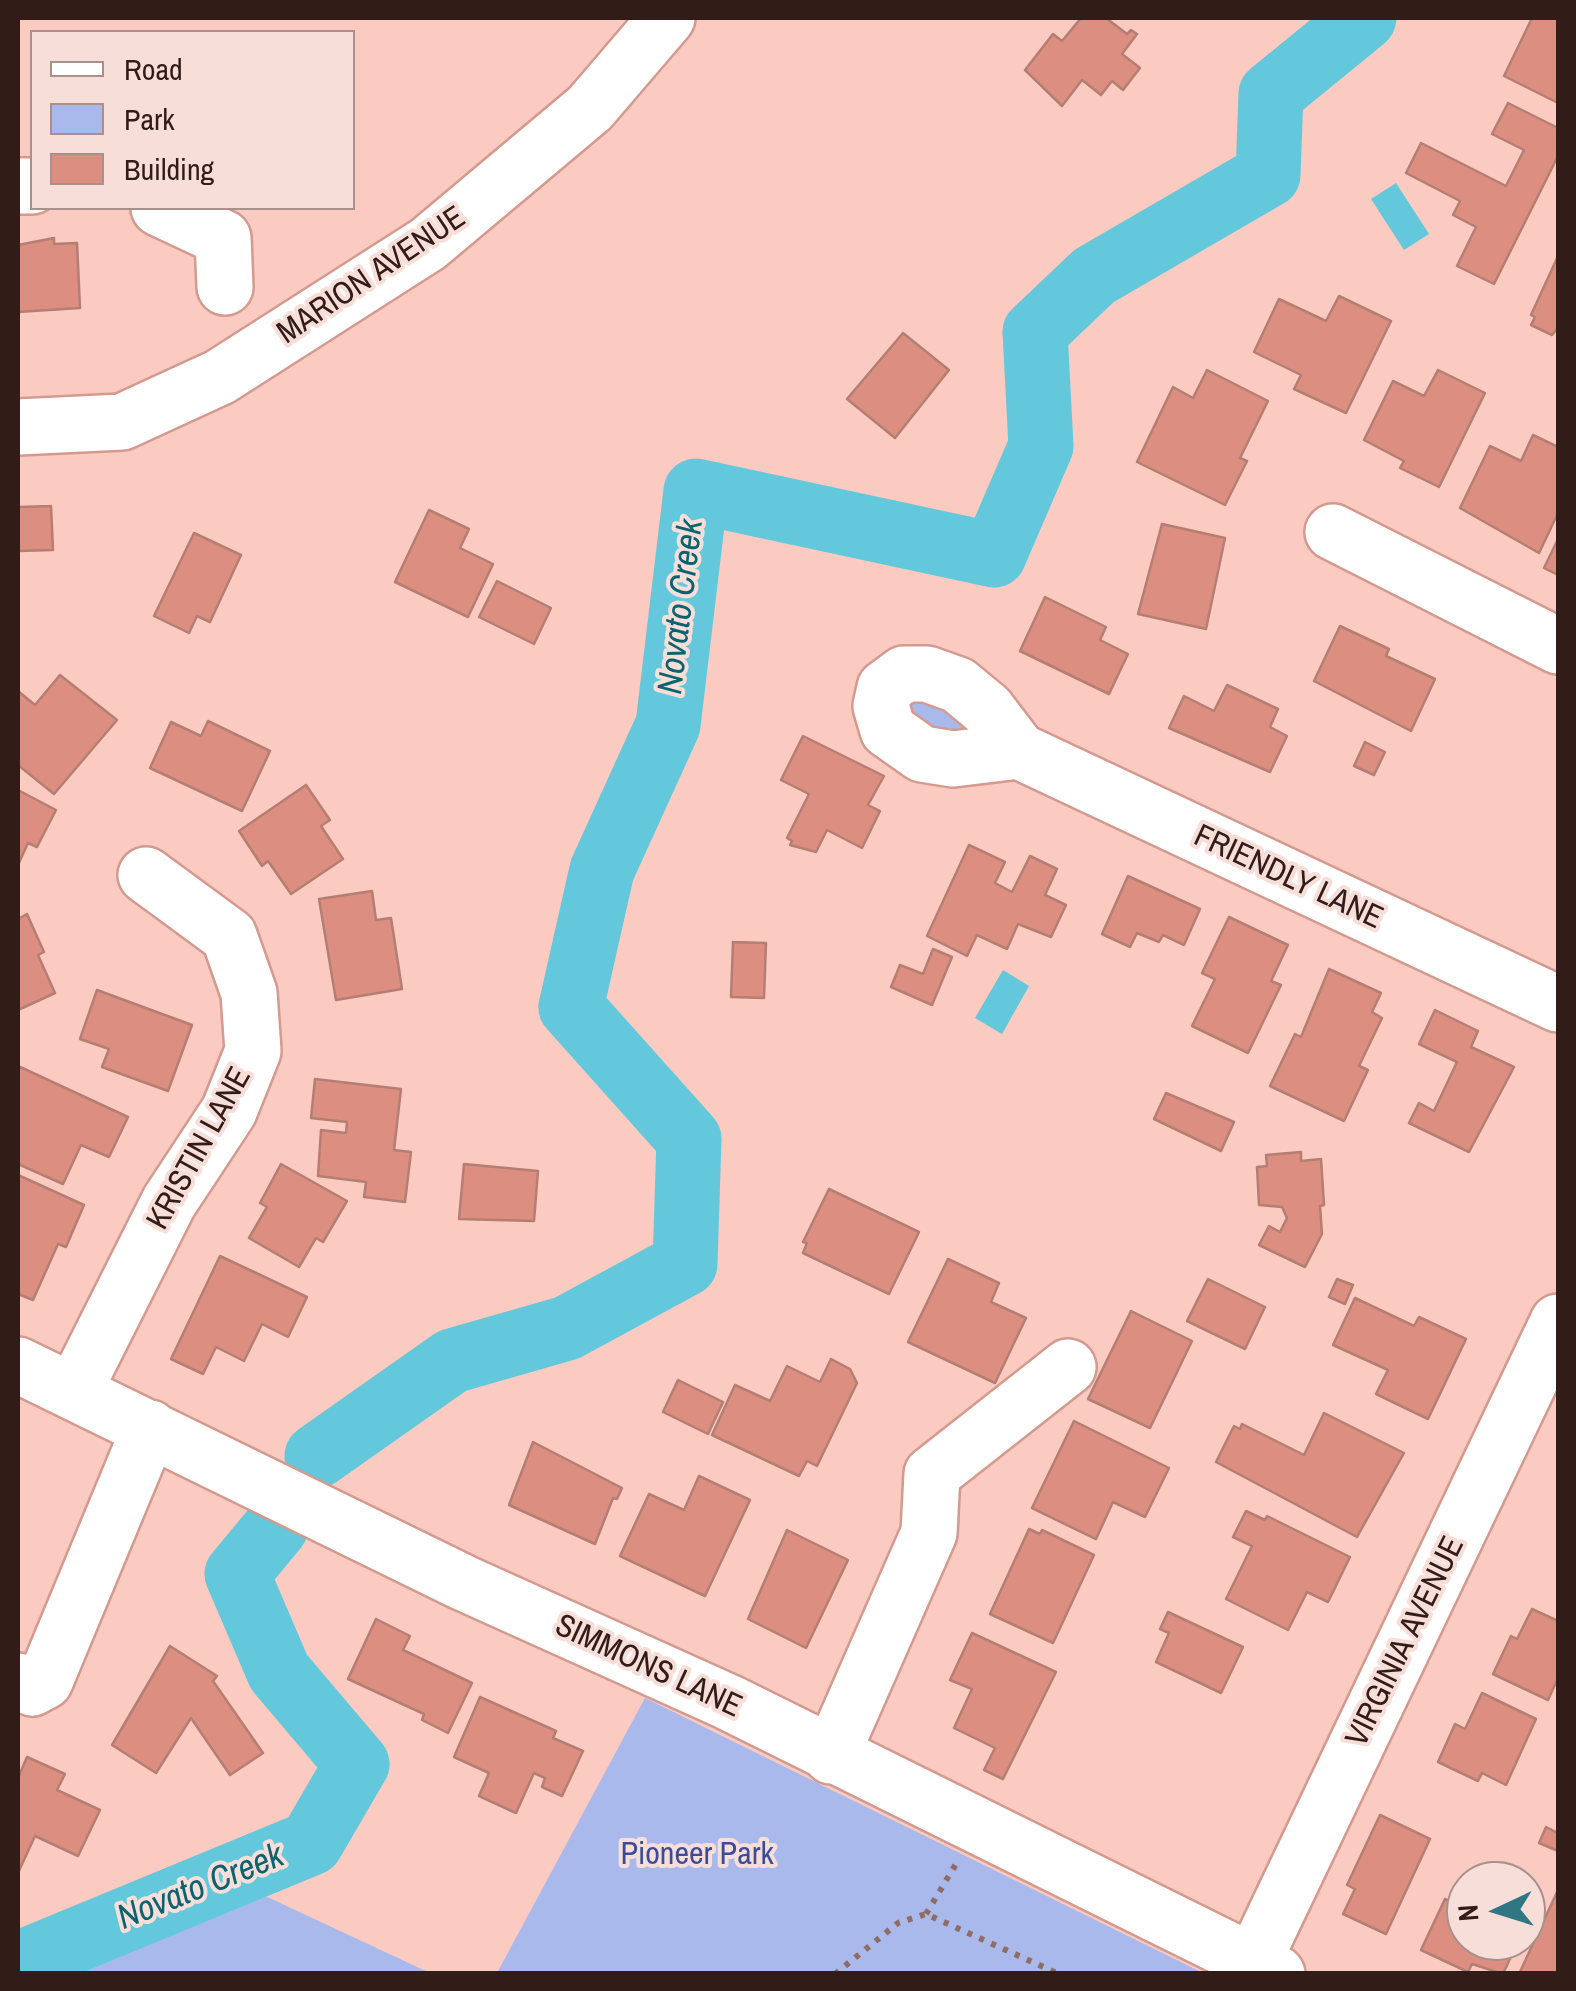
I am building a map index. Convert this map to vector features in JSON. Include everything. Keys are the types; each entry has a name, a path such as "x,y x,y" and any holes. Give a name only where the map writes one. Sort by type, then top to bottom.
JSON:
{"street":[{"name":"MARION AVENUE","path":"18,426 122,422 220,377 428,244 590,108 667,18"},
{"path":"161,210 224,263"},
{"path":"1333,532 1558,646"},
{"name":"FRIENDLY LANE","path":"1018,751 1558,1004"},
{"name":"KRISTIN LANE","path":"74,1391 169,1202 229,1111 253,1051 249,993 229,936 146,875"},
{"name":"VIRGINIA AVENUE","path":"1265,1968 1558,1322"},
{"name":"SIMMONS LANE","path":"18,1365 464,1583 728,1702 1265,1968"},
{"path":"831,1756 928,1533 932,1474 1068,1367"},
{"path":"18,1681 32,1688 45,1681 150,1428"}],"path":[{"path":"835,1974 898,1923 926,1914 977,1827"},
{"path":"926,1914 1059,1974"}],"green space":[{"path":"913,685 996,743 908,730 902,693"},
{"name":"Pioneer Park","path":"645,1698 1199,1971 497,1973"},
{"path":"216,1873 430,1973 55,1973 113,1900"}],"shaded area":[{"path":"1396,183 1429,234 1404,250 1371,199"},
{"path":"1003,970 1029,986 1002,1034 975,1018"}],"building":[{"path":"1081,18 1106,18 1127,34 1131,30 1137,34 1122,54 1140,68 1123,90 1112,81 1101,95 1082,80 1062,106 1025,70 1053,34 1062,41"},
{"path":"1532,18 1558,18 1558,103 1504,76"},
{"path":"1508,103 1558,128 1558,156 1494,284 1457,266 1476,227 1453,215 1460,201 1406,173 1421,143 1506,186 1524,150 1492,134"},
{"path":"54,238 54,244 77,243 80,308 18,312 18,245"},
{"path":"1558,256 1558,328 1552,335 1531,325 1535,317 1531,315"},
{"path":"1339,296 1391,321 1346,413 1294,389 1301,375 1254,352 1279,299 1326,321"},
{"path":"903,333 949,370 895,438 847,399"},
{"path":"1207,370 1268,401 1240,458 1247,461 1225,505 1137,462 1173,387 1193,398"},
{"path":"1438,370 1485,393 1439,487 1400,468 1404,461 1364,440 1393,381 1424,396"},
{"path":"1533,435 1558,447 1558,513 1539,553 1460,508 1490,446 1521,461"},
{"path":"51,506 53,550 18,551 18,507"},
{"path":"429,510 469,529 460,548 493,564 468,617 395,582"},
{"path":"1162,524 1225,538 1206,629 1138,614"},
{"path":"194,533 241,555 210,622 197,616 189,633 154,616"},
{"path":"1558,539 1558,575 1544,568"},
{"path":"497,581 551,608 534,644 479,617"},
{"path":"1045,597 1106,627 1100,640 1128,654 1109,694 1020,651"},
{"path":"1340,626 1389,649 1386,656 1435,679 1411,731 1314,681"},
{"path":"60,675 117,720 54,794 18,765 18,691 35,705"},
{"path":"1227,685 1278,709 1270,727 1287,736 1270,772 1169,728 1184,696 1214,711"},
{"path":"208,721 270,751 242,811 150,768 171,722 201,736"},
{"path":"803,736 884,776 868,805 880,811 862,848 827,830 816,852 790,845 792,841 787,838 809,794 781,780"},
{"path":"1365,742 1385,752 1374,775 1354,766"},
{"path":"306,785 330,820 321,826 343,859 291,894 268,861 262,866 239,831"},
{"path":"18,790 56,810 37,847 28,843 18,865"},
{"path":"969,845 1005,862 995,883 1012,892 1030,856 1057,869 1045,895 1066,905 1051,937 1018,924 1007,949 977,935 967,956 927,936"},
{"path":"1128,876 1200,909 1184,945 1163,935 1159,942 1137,933 1130,947 1102,934"},
{"path":"372,891 376,920 391,918 402,989 336,1000 319,899"},
{"path":"27,914 44,952 38,955 55,993 18,1010 18,919"},
{"path":"1229,917 1288,945 1271,981 1281,985 1248,1053 1192,1026 1215,979 1202,973"},
{"path":"733,942 766,943 764,998 731,997"},
{"path":"933,949 952,957 932,1005 891,987 900,965 923,974"},
{"path":"1329,969 1381,993 1372,1012 1382,1018 1359,1066 1368,1070 1344,1121 1270,1086 1295,1034 1301,1037"},
{"path":"97,990 192,1025 168,1091 102,1067 109,1049 80,1039"},
{"path":"1435,1010 1478,1031 1471,1047 1514,1067 1469,1152 1409,1123 1419,1103 1434,1111 1457,1062 1419,1044"},
{"path":"18,1066 128,1117 109,1157 81,1145 63,1184 18,1164"},
{"path":"315,1079 401,1089 394,1150 411,1152 405,1202 364,1197 366,1182 318,1176 321,1130 346,1133 347,1122 311,1118"},
{"path":"1166,1093 1234,1122 1221,1151 1154,1119"},
{"path":"1301,1152 1301,1161 1321,1159 1324,1205 1320,1206 1322,1234 1305,1267 1259,1245 1269,1226 1280,1232 1287,1218 1282,1207 1259,1205 1257,1167 1267,1166 1266,1155"},
{"path":"281,1164 347,1201 323,1242 316,1238 299,1267 249,1238 267,1207 260,1203"},
{"path":"464,1164 538,1171 534,1221 459,1219"},
{"path":"18,1175 84,1205 66,1247 58,1244 33,1300 18,1294"},
{"path":"829,1189 919,1232 889,1294 803,1253 807,1243 803,1242"},
{"path":"220,1256 307,1297 288,1337 262,1324 244,1361 216,1347 203,1374 171,1359"},
{"path":"948,1259 999,1283 991,1302 1026,1318 995,1383 908,1342"},
{"path":"1208,1279 1265,1307 1245,1349 1187,1321"},
{"path":"1337,1279 1353,1285 1345,1304 1329,1297"},
{"path":"1355,1298 1414,1326 1419,1317 1466,1339 1428,1419 1376,1394 1388,1370 1333,1345"},
{"path":"1131,1311 1192,1341 1150,1428 1088,1399"},
{"path":"831,1359 850,1369 857,1383 817,1466 807,1461 799,1476 712,1435 735,1385 770,1401 787,1366 820,1382"},
{"path":"678,1380 723,1402 708,1434 663,1412"},
{"path":"1324,1413 1404,1453 1357,1537 1216,1462 1234,1426 1240,1429 1242,1424 1304,1455"},
{"path":"1074,1421 1169,1468 1145,1517 1113,1502 1096,1539 1032,1508"},
{"path":"533,1442 622,1488 617,1499 613,1498 595,1544 509,1505"},
{"path":"699,1476 750,1500 705,1596 620,1556 649,1494 684,1510"},
{"path":"1246,1511 1265,1520 1267,1516 1350,1557 1328,1602 1307,1592 1288,1630 1226,1599 1252,1546 1233,1537"},
{"path":"1029,1529 1040,1534 1042,1530 1094,1555 1053,1643 990,1614"},
{"path":"787,1530 848,1560 806,1648 748,1619"},
{"path":"1532,1609 1558,1621 1558,1678 1548,1700 1493,1674 1511,1636 1517,1639"},
{"path":"1168,1612 1243,1647 1221,1693 1156,1662 1169,1633 1160,1629"},
{"path":"376,1619 410,1636 403,1650 472,1683 448,1733 422,1720 424,1714 348,1679"},
{"path":"972,1633 1056,1672 1003,1779 984,1770 995,1748 954,1728 972,1689 950,1680"},
{"path":"170,1646 217,1676 213,1681 263,1753 230,1775 191,1718 156,1773 112,1745"},
{"path":"1482,1693 1536,1719 1506,1785 1482,1773 1478,1781 1438,1762 1455,1724 1465,1729"},
{"path":"480,1697 556,1731 553,1738 583,1751 562,1796 542,1787 545,1778 534,1773 516,1813 479,1796 489,1773 454,1757"},
{"path":"27,1757 65,1774 57,1790 100,1810 78,1856 35,1836 18,1873 18,1778"},
{"path":"1380,1815 1430,1839 1386,1934 1343,1914 1355,1889 1347,1885"},
{"path":"1546,1827 1558,1833 1558,1851 1539,1843"},
{"path":"1558,1890 1558,1974 1519,1974 1525,1961 1546,1961 1546,1916"},
{"path":"1445,1899 1446,1961 1509,1961 1503,1974 1472,1964 1468,1972 1421,1950"}],"waterway":[{"name":"Novato Creek","path":"317,1456 452,1361 567,1328 685,1264 689,1139 571,1007 602,870 668,725 696,491 994,555 1041,446 1035,332 1094,276 1268,175 1271,94 1364,18"},
{"name":"Novato Creek","path":"18,1964 311,1843 357,1764 279,1672 237,1574 276,1527"}]}
